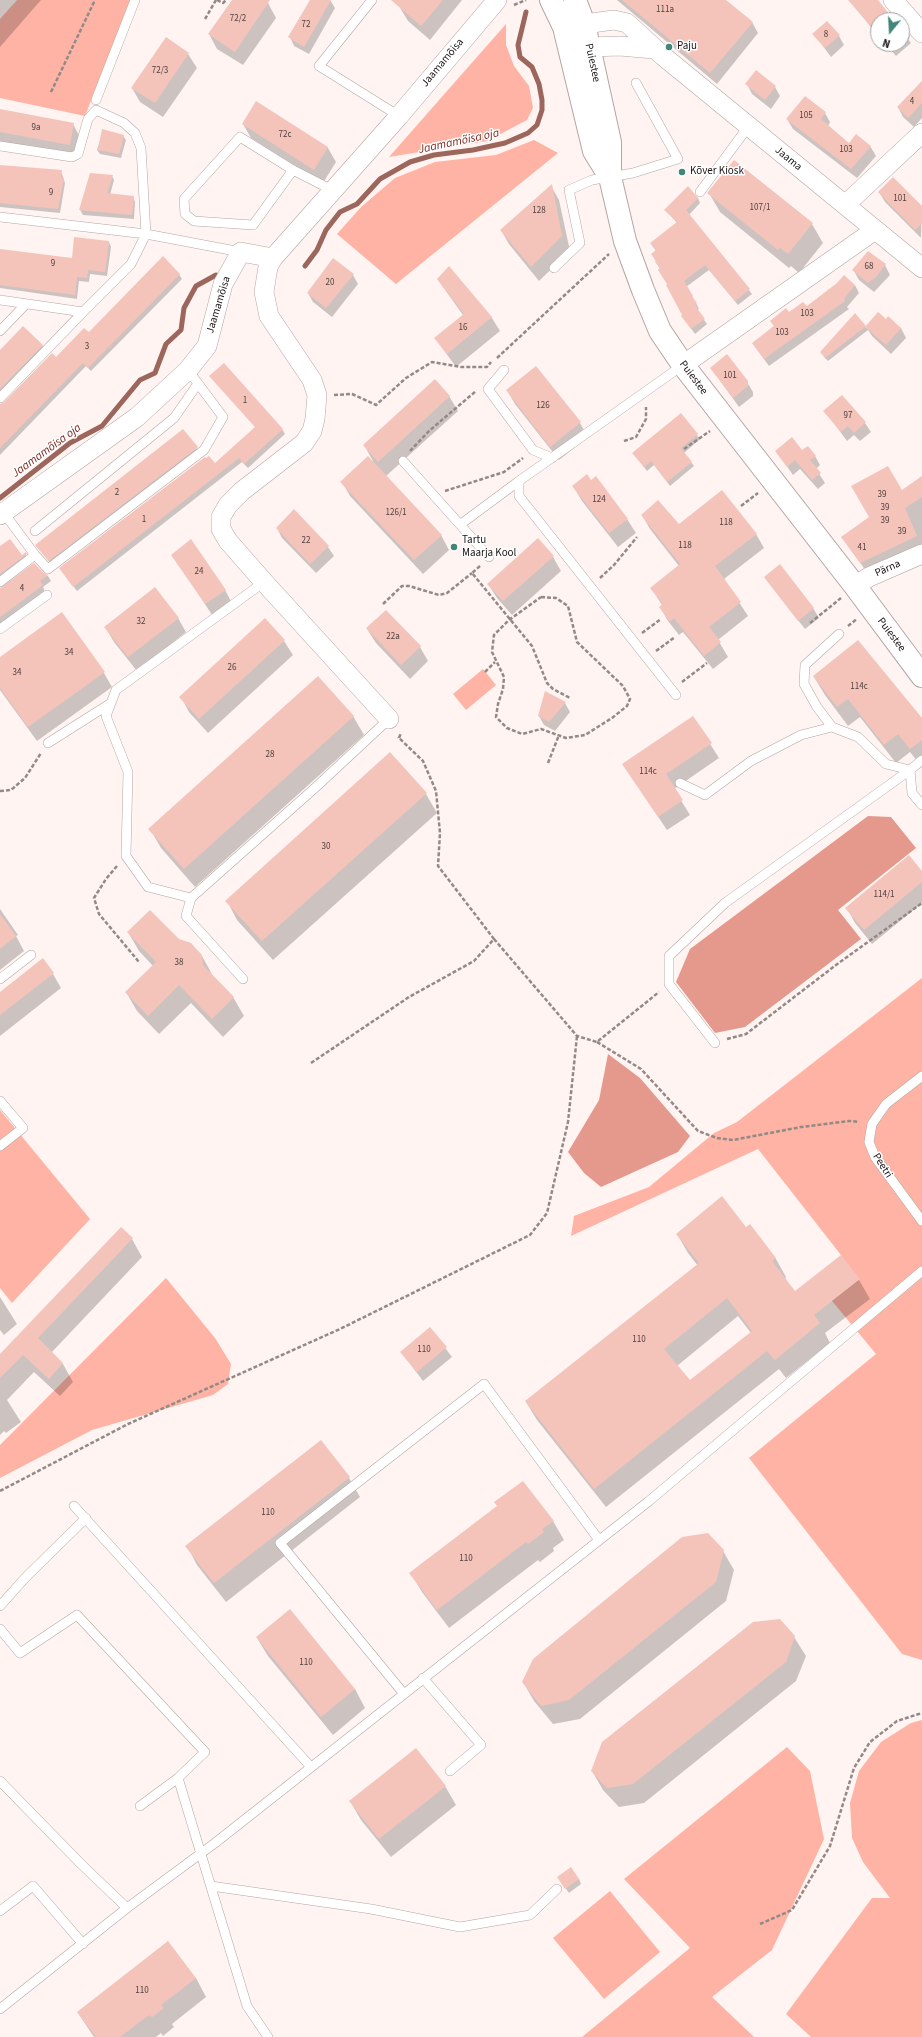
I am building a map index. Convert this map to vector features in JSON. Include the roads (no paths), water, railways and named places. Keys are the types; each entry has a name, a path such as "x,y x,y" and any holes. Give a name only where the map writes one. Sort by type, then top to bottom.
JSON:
{"main road":[{"path":"552,0 574,26"},
{"path":"574,26 575,0"},
{"name":"Puiestee","path":"574,26 579,48 610,142 610,177 625,241 642,290 660,331 683,365 855,586 922,676"}],"street":[{"path":"893,0 922,33"},
{"name":"Jaamamõisa","path":"273,258 399,116 504,4"},
{"name":"Jaama","path":"574,26 614,20 628,23 654,49 922,268"},
{"path":"579,48 620,46 654,49"},
{"path":"844,205 922,133"},
{"path":"683,365 875,230"},
{"name":"Jaamamõisa","path":"2,514 193,378 207,346 223,284 241,252"},
{"path":"241,252 273,258 268,267 264,292 269,316 312,380 328,397 315,419 312,431 304,442 242,491 228,505 221,517 221,529 228,541 264,582 397,722"},
{"name":"Pärna","path":"855,586 869,577 922,554"}],"lane":[{"path":"96,100 135,0"},
{"path":"372,0 319,66 399,116"},
{"path":"554,268 580,243 569,190 592,180 633,173 678,159 636,83"},
{"path":"0,146 72,158 78,154 88,119 96,110 124,122 135,133 141,148 146,234 131,264 0,398"},
{"path":"700,192 748,127"},
{"path":"293,170 253,225 194,221 184,214 184,199 240,137 293,170 332,190"},
{"path":"0,217 146,234 241,252"},
{"path":"0,300 83,312"},
{"path":"0,331 26,304"},
{"path":"461,524 683,365"},
{"path":"504,370 488,389 533,450 552,458"},
{"path":"2,514 35,556 48,569 204,450 223,417 193,378 174,418 35,531"},
{"path":"403,461 489,557"},
{"path":"519,481 519,496 674,693"},
{"path":"0,582 35,556"},
{"path":"191,898 148,887 126,856 128,772 106,716 116,690 264,582"},
{"path":"0,629 47,595"},
{"path":"839,634 805,665 804,684 817,707 832,727 858,737 886,764 910,770"},
{"path":"48,743 111,704"},
{"path":"243,978 186,916 191,898 316,787 397,722"},
{"path":"680,783 705,795 757,758 801,735 832,727"},
{"path":"715,1043 669,984 669,956 725,903 922,760"},
{"path":"910,770 912,794 922,805"},
{"path":"0,979 31,955"},
{"name":"Peetri","path":"922,1076 886,1104 872,1124 869,1142 875,1157 922,1221"},
{"path":"0,1101 23,1128 0,1146"},
{"path":"0,2008 127,1908 201,1853 649,1501 922,1271"},
{"path":"404,1694 280,1542 484,1384 599,1540"},
{"path":"74,1506 311,1767"},
{"path":"0,1606 24,1578 86,1518"},
{"path":"0,1629 20,1653 77,1615 205,1752 178,1778 140,1806"},
{"path":"423,1678 481,1745 450,1772"},
{"path":"178,1778 247,2006 268,2037"},
{"path":"0,1780 81,1864 127,1908"},
{"path":"0,1911 33,1886 83,1944"},
{"path":"211,1886 371,1909 460,1927 530,1914 557,1889"}],"waterway":[{"name":"Jaamamõisa oja","path":"305,266 317,250 326,230 340,212 357,204 380,179 410,162 434,155 473,150 505,143 528,133 537,125 542,110 539,84 532,67 520,57 518,45 526,12"},
{"name":"Jaamamõisa oja","path":"0,498 70,443 102,426 140,380 155,373 166,344 181,330 184,308 196,286 216,275"}],"place":[{"name":"Paju","path":"669,47"},
{"name":"Kõver Kiosk","path":"682,172"},
{"name":"Tartu Maarja Kool","path":"454,547"}]}
